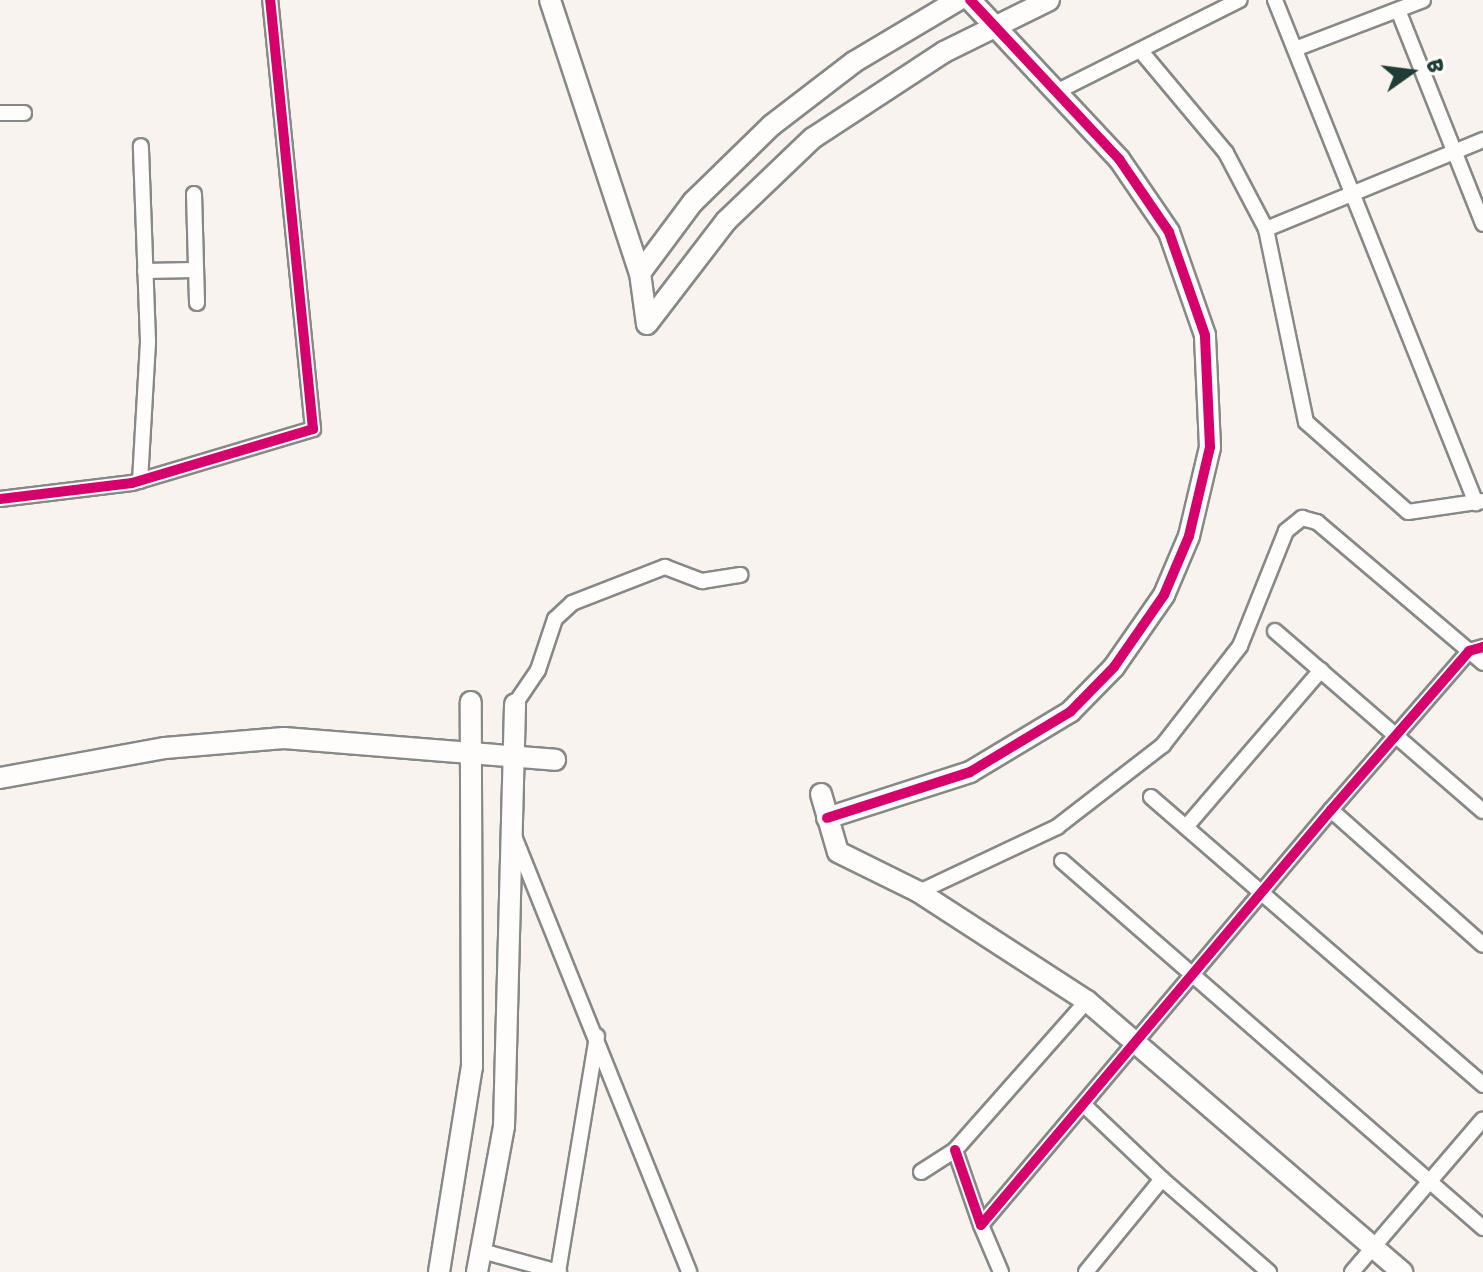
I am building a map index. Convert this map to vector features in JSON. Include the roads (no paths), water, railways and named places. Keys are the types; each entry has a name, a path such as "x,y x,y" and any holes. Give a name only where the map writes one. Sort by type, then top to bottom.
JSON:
{"street":[{"path":"0,499 140,481 303,436 314,424 270,0"},
{"path":"550,0 640,273 647,324 701,250 791,157 872,96 1049,0"},
{"path":"640,273 693,202 772,125 854,62 958,0"},
{"path":"827,818 970,772 1059,721 1130,647 1189,536 1210,447 1200,313 1161,218 1058,91 970,0"},
{"path":"1058,91 1240,0"},
{"path":"1140,50 1226,153 1266,229 1306,422 1408,512 1480,502 1275,0"},
{"path":"1295,49 1423,0"},
{"path":"1398,10 1483,224"},
{"path":"0,113 24,113"},
{"path":"1266,229 1483,140"},
{"path":"140,481 145,271 141,146"},
{"path":"194,194 197,303"},
{"path":"145,271 195,270"},
{"path":"919,892 1057,827 1163,745 1240,646 1286,531 1302,518 1317,522 1476,649 1483,663"},
{"path":"477,1272 505,1112 509,755 515,704 538,670 555,619 572,603 665,567 702,581 741,575"},
{"path":"1275,631 1483,811"},
{"path":"981,1225 1260,891 1476,649"},
{"path":"1186,827 1321,670"},
{"path":"439,1272 472,1067 466,749 471,702"},
{"path":"0,778 150,750 284,738 466,749 555,760"},
{"path":"821,794 838,852 919,892 1087,1001 1136,1039 1402,1272"},
{"path":"1151,797 1483,1085"},
{"path":"1331,810 1483,945"},
{"path":"509,825 598,1032 689,1272"},
{"path":"1062,861 1483,1228"},
{"path":"921,1172 955,1150 1087,1001"},
{"path":"482,1251 559,1272 598,1032"},
{"path":"1084,1105 1162,1179 1269,1272"},
{"path":"1352,1272 1483,1119"},
{"path":"955,1150 1001,1272"},
{"path":"1092,1270 1162,1179"}]}
